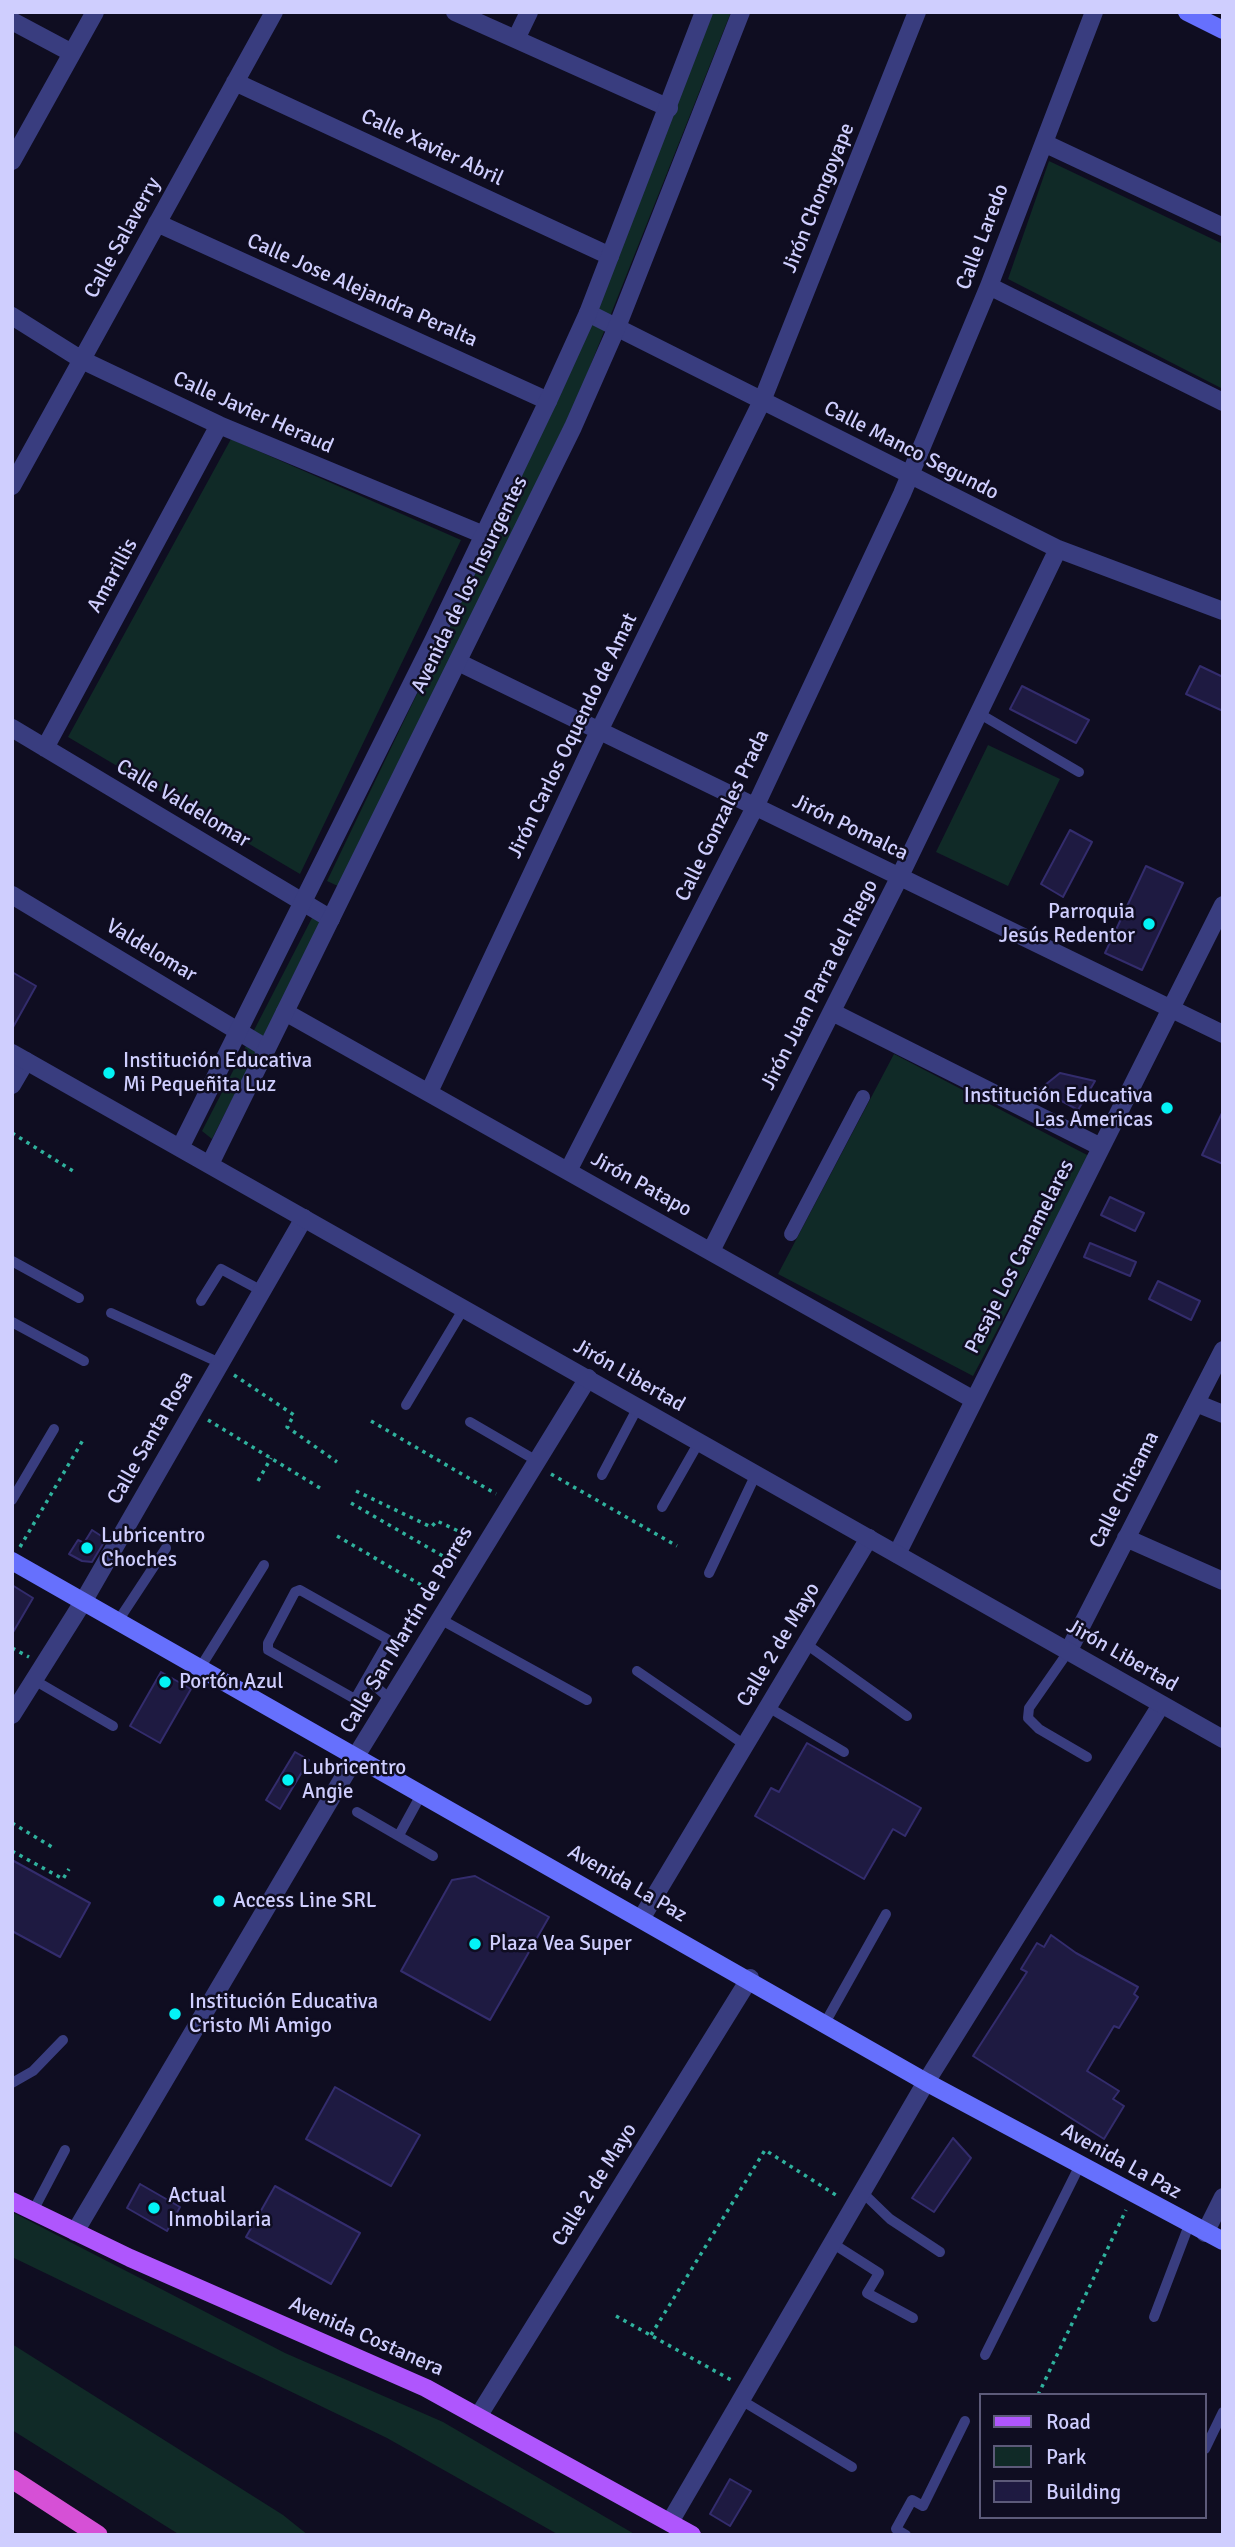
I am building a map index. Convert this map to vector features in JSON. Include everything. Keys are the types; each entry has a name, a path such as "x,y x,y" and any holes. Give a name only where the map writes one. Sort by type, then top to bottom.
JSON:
{"highway":[{"path":"12,2479 98,2535"}],"main road":[{"path":"1187,12 1223,30"},
{"name":"Avenida La Paz","path":"16,1555 83,1602 750,1978 926,2082 1223,2241"},
{"name":"Avenida Costanera","path":"12,2201 479,2415 692,2535"}],"street":[{"path":"12,160 95,12"},
{"name":"Calle Salaverry","path":"12,486 274,12"},
{"path":"455,12 669,108"},
{"path":"516,39 529,12"},
{"name":"Avenida de los Insurgentes","path":"180,1148 548,401 588,313 704,12"},
{"name":"Avenida de los Insurgentes","path":"210,1164 573,427 617,327 741,12"},
{"name":"Jirón Chongoyape","path":"762,401 918,12"},
{"name":"Calle Laredo","path":"909,476 989,286 1094,12"},
{"path":"12,21 72,53"},
{"name":"Calle Xavier Abril","path":"235,82 610,256"},
{"path":"1044,143 1223,228"},
{"name":"Calle Jose Alejandra Peralta","path":"157,223 548,401"},
{"path":"989,286 1223,402"},
{"name":"Calle Manco Segundo","path":"588,313 1058,549 1223,611"},
{"name":"Calle Javier Heraud","path":"12,316 82,360 219,425 484,535"},
{"name":"Jirón Carlos Oquendo de Amat","path":"429,1092 598,731 762,401"},
{"name":"Amarillis","path":"45,748 219,425"},
{"name":"Calle Gonzales Prada","path":"568,1171 755,807 909,476"},
{"name":"Jirón Juan Parra del Riego","path":"711,1251 899,878 1058,549"},
{"name":"Jirón Pomalca","path":"458,662 1223,1034"},
{"name":"Calle Valdelomar","path":"12,728 331,919"},
{"name":"Valdelomar","path":"12,895 266,1048"},
{"name":"Pasaje Los Canamelares","path":"897,1554 1223,905"},
{"name":"Jirón Patapo","path":"285,1012 974,1399"},
{"path":"832,1012 1101,1147"},
{"path":"12,1085 19,1057"},
{"name":"Jirón Libertad","path":"19,1057 1223,1739"},
{"path":"790,1234 863,1097"},
{"name":"Calle Santa Rosa","path":"12,1715 83,1602 304,1217"},
{"name":"Calle Chicama","path":"1069,1652 1223,1350"},
{"name":"Calle San Martín de Porres","path":"75,2232 356,1756 588,1378"},
{"path":"1196,1403 1223,1414"},
{"name":"Calle 2 de Mayo","path":"642,1919 869,1538"},
{"path":"1126,1538 1223,1581"},
{"path":"670,2522 926,2082 1161,1705"},
{"name":"Calle 2 de Mayo","path":"479,2415 750,1978"},
{"path":"1197,2229 1223,2197"}],"lane":[{"path":"980,713 1079,772"},
{"path":"12,1261 79,1298"},
{"path":"201,1301 221,1269 262,1291"},
{"path":"405,1405 464,1308"},
{"path":"111,1312 220,1364"},
{"path":"12,1322 84,1361"},
{"path":"602,1475 638,1407"},
{"path":"470,1422 536,1463"},
{"path":"12,1500 54,1429"},
{"path":"662,1507 699,1442"},
{"path":"709,1573 755,1474"},
{"path":"118,1621 166,1548"},
{"path":"200,1668 264,1565"},
{"path":"302,1590 387,1639 387,1644 367,1679 355,1699 268,1650 268,1643 297,1591 302,1590"},
{"path":"440,1619 587,1700"},
{"path":"806,1644 907,1716"},
{"path":"1069,1652 1030,1709 1028,1718 1039,1729 1087,1757"},
{"path":"636,1671 745,1745"},
{"path":"367,1679 391,1700"},
{"path":"34,1680 113,1726"},
{"path":"768,1707 844,1752"},
{"path":"399,1835 422,1793"},
{"path":"357,1812 433,1856"},
{"path":"825,2023 886,1914"},
{"path":"12,2083 33,2071 63,2040"},
{"path":"33,2211 65,2150"},
{"path":"985,2355 1080,2165"},
{"path":"858,2199 940,2252"},
{"path":"1154,2317 1197,2229"},
{"path":"832,2243 879,2273 867,2293 913,2318"},
{"path":"744,2394 852,2467"},
{"path":"1207,2445 1223,2412"},
{"path":"906,2535 896,2529 912,2500 923,2506 965,2421"}],"path":[{"path":"12,1133 73,1171"},
{"path":"220,1364 295,1415 287,1427 337,1462"},
{"path":"193,1411 320,1488"},
{"path":"371,1421 512,1502"},
{"path":"16,1555 83,1440"},
{"path":"258,1481 271,1458"},
{"path":"536,1463 677,1546"},
{"path":"356,1491 431,1527 437,1521 486,1544"},
{"path":"351,1503 470,1571"},
{"path":"337,1536 451,1602"},
{"path":"12,1823 52,1847"},
{"path":"12,1851 63,1879 69,1869"},
{"path":"651,2335 765,2150 858,2199"},
{"path":"1039,2393 1120,2222"},
{"path":"616,2316 744,2394"}],"green space":[{"path":"709,12 731,12 572,412 340,887 327,881 462,600"},
{"path":"1049,161 1223,244 1223,389 1008,279"},
{"path":"231,439 461,540 300,874 68,737"},
{"path":"988,745 1060,779 1008,886 936,852"},
{"path":"314,914 322,921 212,1139 202,1131"},
{"path":"894,1054 1089,1156 973,1376 778,1274"},
{"path":"12,2212 285,2353 443,2422 636,2535 559,2535 387,2438 12,2257"},
{"path":"12,2344 283,2515 308,2535 180,2535 12,2430"}],"building":[{"path":"1200,666 1223,677 1223,711 1186,694"},
{"path":"1022,686 1089,720 1076,743 1010,709"},
{"path":"1070,830 1092,842 1063,897 1041,884"},
{"path":"1146,866 1183,883 1142,970 1105,953"},
{"path":"12,972 36,986 12,1029"},
{"path":"1060,1073 1095,1081 1078,1110 1040,1089"},
{"path":"1223,1111 1223,1164 1202,1155"},
{"path":"1110,1197 1144,1213 1135,1231 1101,1215"},
{"path":"1090,1243 1136,1262 1130,1276 1084,1257"},
{"path":"1158,1281 1200,1301 1191,1320 1149,1299"},
{"name":"Lubricentro Choches","path":"92,1530 106,1539 92,1562 82,1561 69,1554 78,1540 84,1543"},
{"path":"12,1585 33,1598 12,1634"},
{"path":"161,1672 191,1689 160,1743 130,1726"},
{"path":"807,1743 921,1808 905,1836 893,1829 864,1879 755,1816 771,1788 779,1792"},
{"name":"Lubricentro Angie","path":"295,1752 309,1760 280,1809 266,1800"},
{"path":"12,1860 90,1903 60,1957 12,1931"},
{"name":"Plaza Vea Super","path":"475,1876 549,1917 490,2020 401,1971 452,1880"},
{"path":"1051,1935 1076,1953 1138,1987 1134,1994 1138,1997 1119,2028 1114,2026 1087,2071 1119,2091 1113,2099 1124,2106 1104,2139 973,2056 1027,1972 1021,1969 1037,1943 1044,1947"},
{"path":"335,2087 420,2135 391,2186 306,2139"},
{"path":"953,2138 971,2158 934,2212 912,2198"},
{"name":"Actual Inmobilaria","path":"140,2184 180,2207 167,2231 127,2208"},
{"path":"275,2186 360,2233 331,2284 246,2237"},
{"path":"730,2479 751,2491 730,2526 710,2514"}],"place":[{"name":"Parroquia Jesús Redentor","path":"1149,924"},
{"name":"Institución Educativa Mi Pequeñita Luz","path":"109,1073"},
{"name":"Institución Educativa Las Americas","path":"1167,1108"},
{"name":"Lubricentro Choches","path":"87,1548"},
{"name":"Portón Azul","path":"165,1682"},
{"name":"Lubricentro Angie","path":"288,1780"},
{"name":"Access Line SRL","path":"219,1901"},
{"name":"Plaza Vea Super","path":"475,1944"},
{"name":"Institución Educativa Cristo Mi Amigo","path":"175,2014"},
{"name":"Actual Inmobilaria","path":"154,2208"}]}
